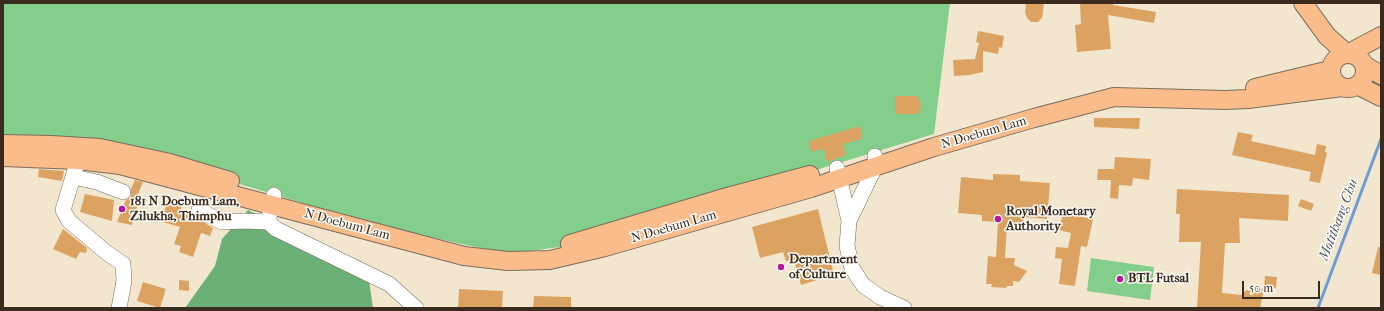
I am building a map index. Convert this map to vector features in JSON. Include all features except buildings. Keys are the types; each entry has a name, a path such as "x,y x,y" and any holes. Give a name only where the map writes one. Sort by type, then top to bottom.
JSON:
{"main road":[{"path":"1303,3 1327,36 1355,58 1381,75"},
{"path":"1327,36 1332,78 1338,85 1363,91"},
{"path":"1355,58 1381,36"},
{"path":"1331,67 1337,57 1355,58 1381,46"},
{"path":"1355,58 1364,74 1360,82 1363,91"},
{"name":"N Doebum Lam","path":"3,144 100,148 170,163 273,200 464,256 508,261 550,260 605,247 875,161 1110,89 1249,90 1331,67"},
{"name":"N Doebum Lam","path":"875,161 1114,97 1225,100 1363,91"},
{"name":"N Doebum Lam","path":"3,157 78,160 120,165 273,200"}],"street":[{"path":"78,160 63,210 69,221 107,253 123,264 124,281 119,308"},
{"path":"849,220 875,161"},
{"path":"839,173 849,220 847,246 852,268 863,285 880,297 904,308"},
{"path":"73,177 97,182 123,192"},
{"path":"268,222 273,200"},
{"path":"199,210 222,222 268,222 276,229 389,284 416,308"}],"green space":[{"path":"3,3 950,3 934,134 567,246 530,251 493,251 372,224 170,163 3,142"},
{"path":"248,210 368,273 373,308 185,308 215,266 222,239"},
{"name":"BTL Futsal","path":"1091,258 1154,267 1150,300 1087,291"}],"waterway":[{"name":"Motithang Chu","path":"1318,308 1381,139"}],"place":[{"name":"181 N Doebum Lam, Zilukha, Thimphu","path":"122,209"},
{"name":"Royal Monetary Authority","path":"998,219"},
{"name":"Department of Culture","path":"781,267"},
{"name":"BTL Futsal","path":"1120,279"}]}
